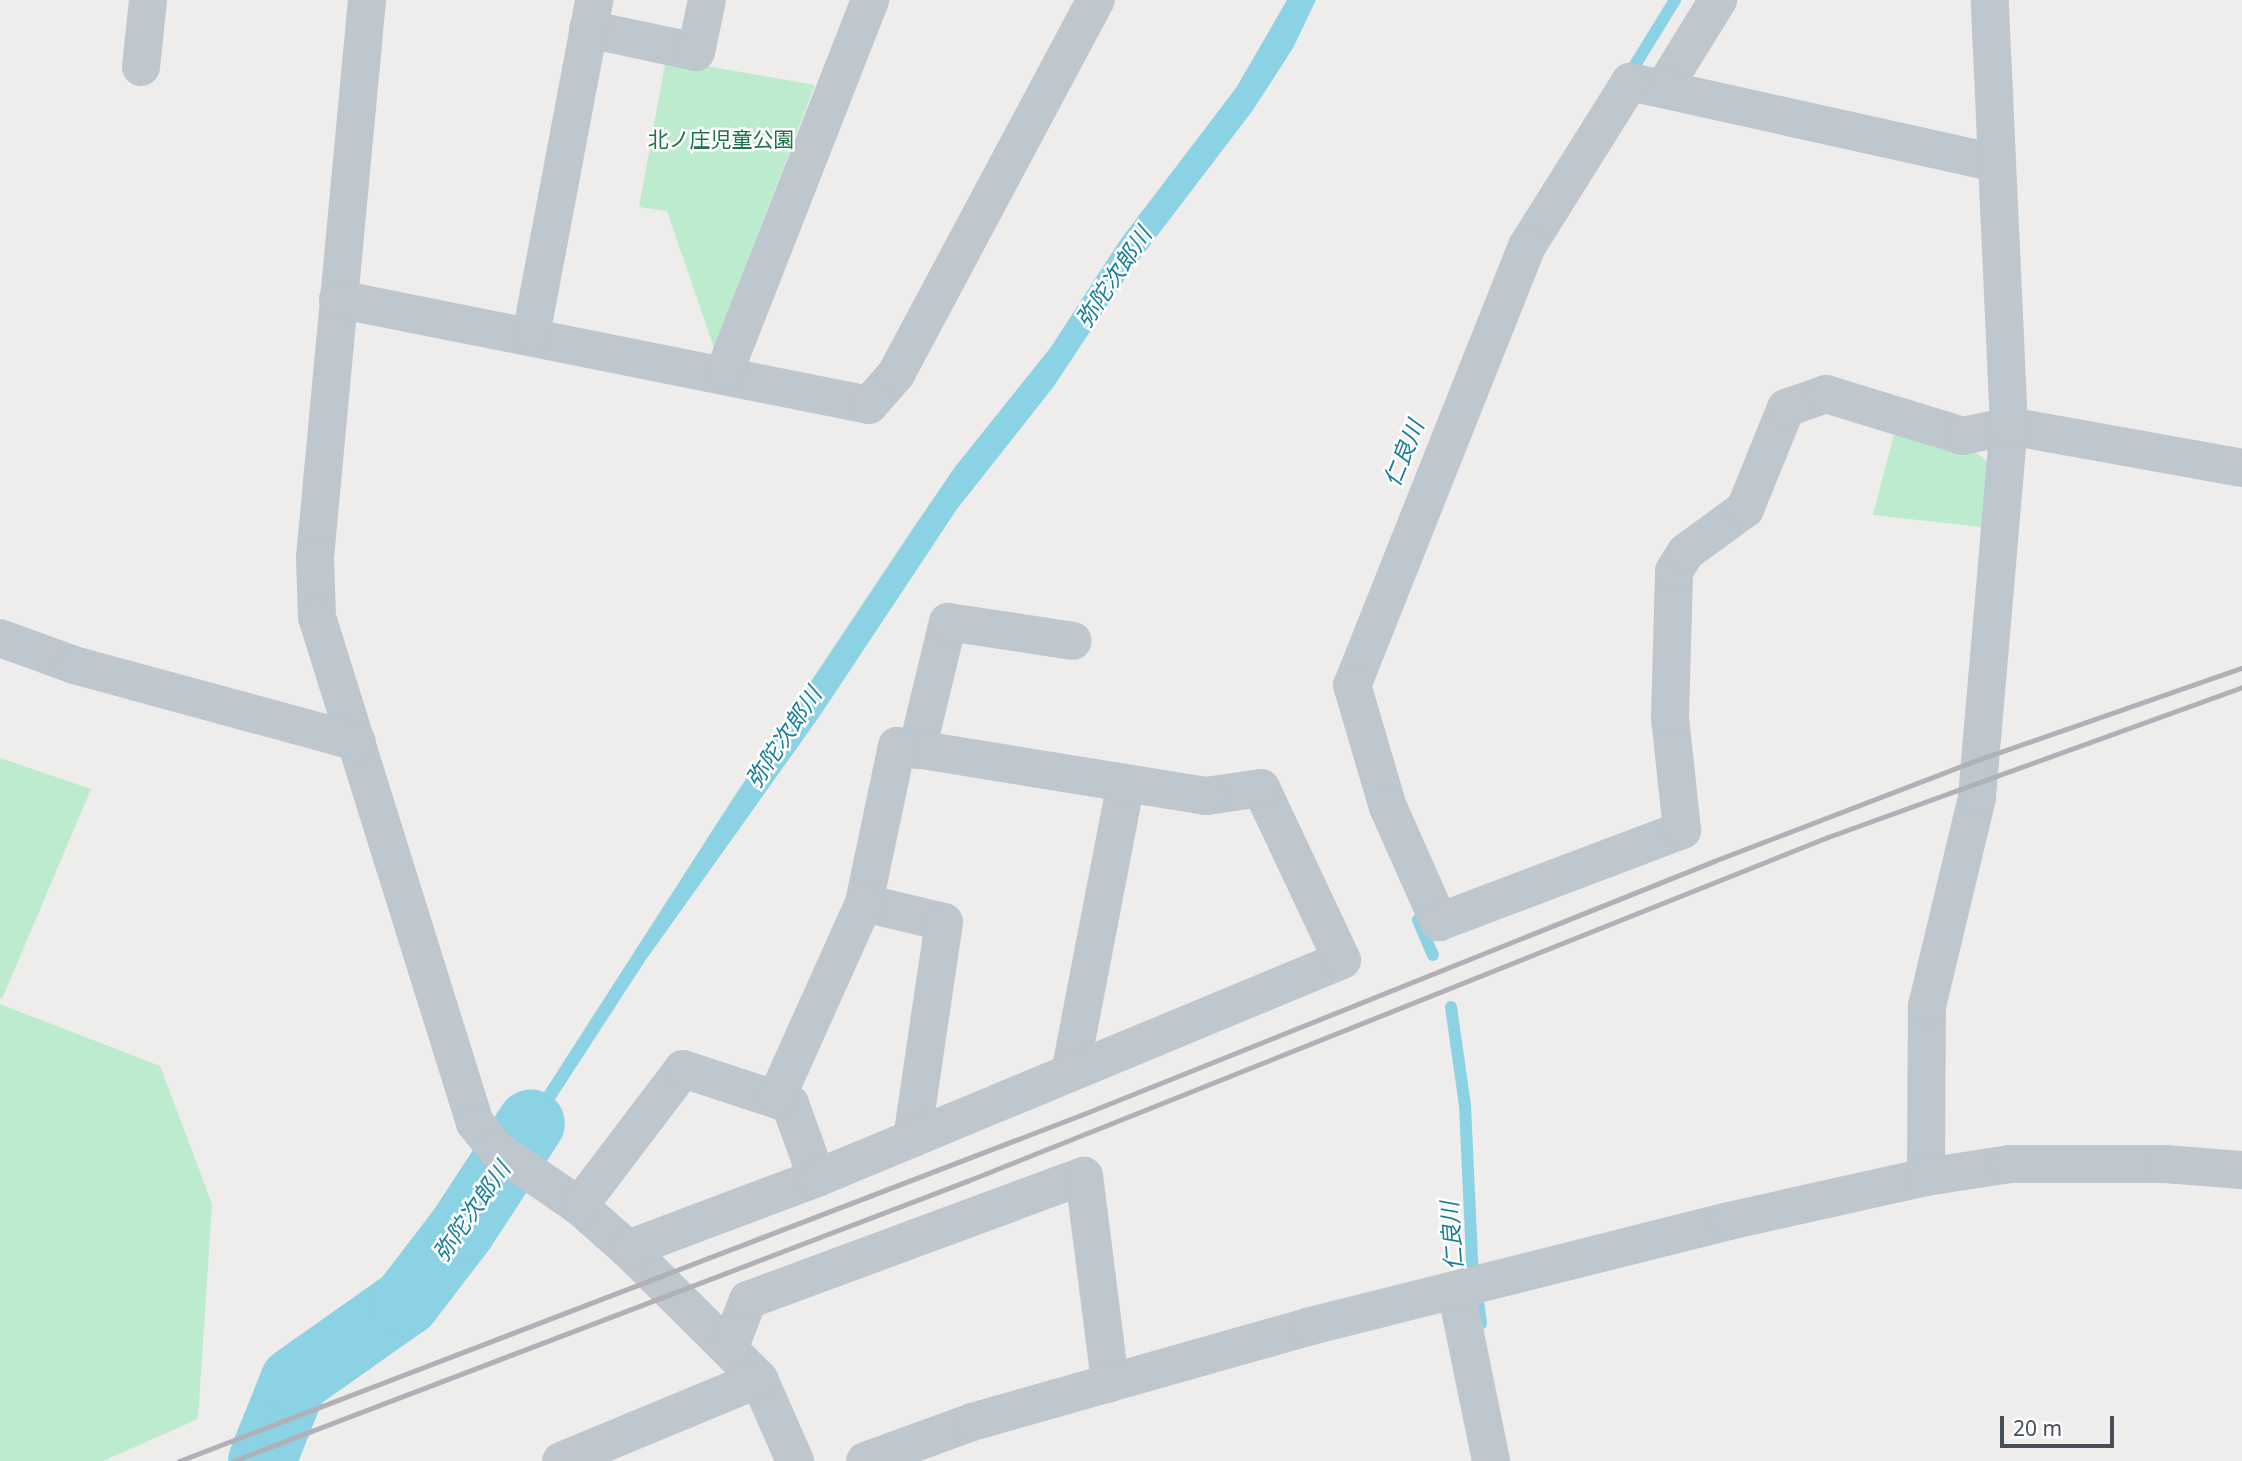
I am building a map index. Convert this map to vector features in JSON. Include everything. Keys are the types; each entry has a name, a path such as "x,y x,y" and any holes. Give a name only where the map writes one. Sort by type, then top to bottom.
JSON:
{"street":[{"path":"141,67 148,0"},
{"path":"368,0 315,557 317,617 475,1123 510,1159 579,1206 628,1249 759,1379 795,1461"},
{"path":"531,335 591,15 696,52 707,0"},
{"path":"724,373 870,0"},
{"path":"1663,89 1718,0"},
{"path":"1926,1177 1927,1006 1976,797 2009,426 1990,0"},
{"path":"338,299 724,373 869,405 896,374 1082,3"},
{"path":"1996,163 1630,82 1527,246 1352,685 1388,807 1439,922 1682,830 1670,717 1674,572 1686,552 1745,509 1786,408 1826,394 1963,436 2009,426 2242,468"},
{"path":"917,750 948,622 1073,640"},
{"path":"0,638 74,665 357,742"},
{"path":"628,1249 817,1178 1342,960 1261,788 1206,796 897,746 864,903 776,1099"},
{"path":"1070,1073 1126,783"},
{"path":"864,903 944,922 912,1139"},
{"path":"579,1206 683,1069 790,1104 817,1178"},
{"path":"865,1461 972,1422 1110,1382 1501,1278 1926,1177 2010,1164 2165,1164 2242,1170"},
{"path":"729,1349 748,1300 1084,1176 1110,1382"},
{"path":"1458,1289 1491,1461"},
{"path":"561,1461 759,1379"}],"green space":[{"name":"北ノ庄児童公園","path":"666,59 815,85 714,348 667,211 639,207"},
{"path":"1895,430 1971,449 1991,464 1982,527 1873,515"},
{"path":"0,758 91,789 2,999 0,998"},
{"path":"0,1004 160,1066 212,1204 198,1419 103,1461 0,1461"}],"water":[{"path":"1287,0 1316,0 1293,48 1253,110 1128,274 1054,386 957,509 819,717 645,961 487,1204 476,1198 732,800 916,524 955,467 1051,347 1121,239 1236,88"}],"waterway":[{"name":"仁良川","path":"1627,78 1675,0"},
{"name":"仁良川","path":"1418,920 1433,955"},
{"name":"仁良川","path":"1451,1007 1465,1105 1472,1260 1481,1323"},
{"name":"弥陀次郎川","path":"262,1461 294,1381 406,1302 462,1229 531,1123"}],"railway":[{"path":"179,1461 1081,1115 1714,861 1980,759 2242,668"},
{"path":"233,1461 967,1181 1828,837 2242,687"}]}
